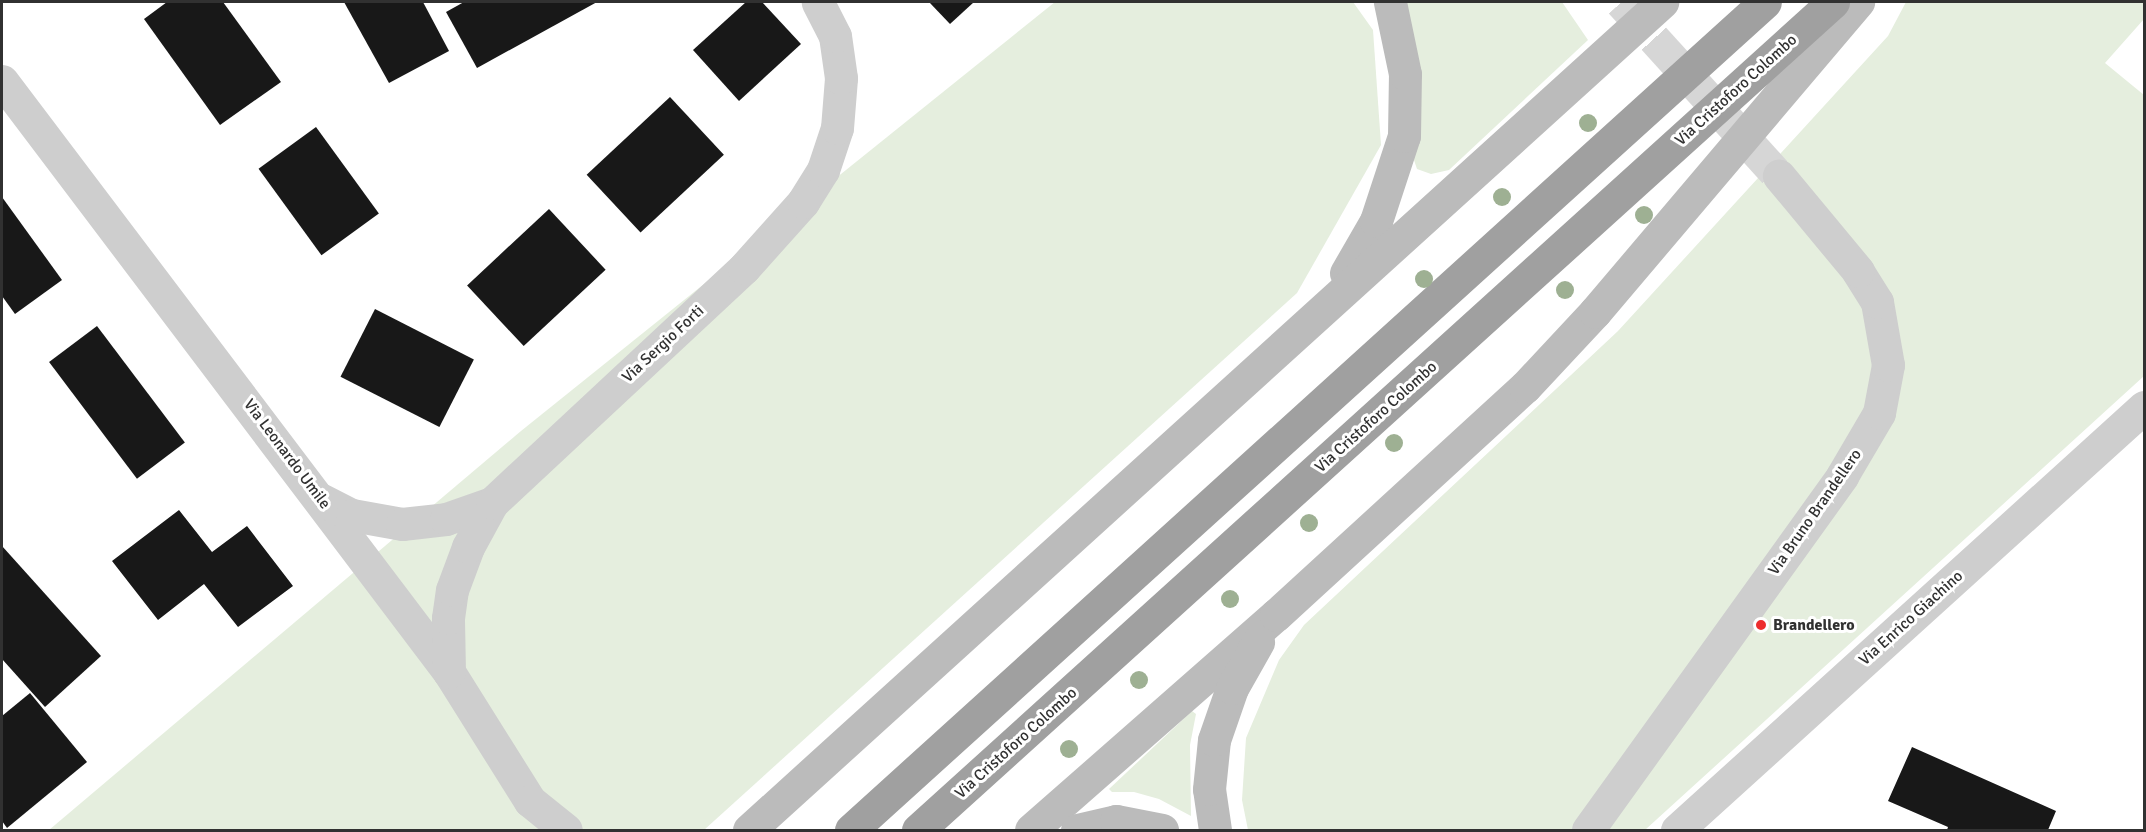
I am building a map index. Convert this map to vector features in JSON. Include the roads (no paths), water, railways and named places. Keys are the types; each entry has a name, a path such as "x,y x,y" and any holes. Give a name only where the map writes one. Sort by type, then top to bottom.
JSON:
{"highway":[{"path":"851,831 1765,2"},
{"name":"Via Cristoforo Colombo","path":"918,831 1833,2"}],"main road":[{"path":"1320,311 1367,241 1400,153 1406,91 1403,57 1390,2"},
{"path":"748,831 1662,2"},
{"name":"Via Cristoforo Colombo","path":"1031,831 1276,615 1525,387 1595,312 1858,2"},
{"path":"1215,831 1209,789 1214,740 1232,688 1276,615"},
{"path":"1077,831 1116,821 1162,831"}],"street":[{"name":"Via Sergio Forti","path":"449,672 448,618 452,590 468,547 492,503 737,275 813,187 834,138 842,78 835,36 818,2"},
{"name":"Via Leonardo Umile","path":"2,81 321,499 449,672 530,801 566,831"},
{"name":"Via Bruno Brandellero","path":"1588,831 1842,476 1873,426 1881,404 1887,358 1877,302 1858,271 1779,176"},
{"name":"Via Enrico Giachino","path":"1677,831 2145,407"},
{"path":"321,499 352,515 395,524 446,519 492,503"},
{"path":"530,801 543,831"}],"tunnel":[{"path":"1621,2 1779,176"}],"place":[{"name":"Brandellero","path":"1761,625"}]}
